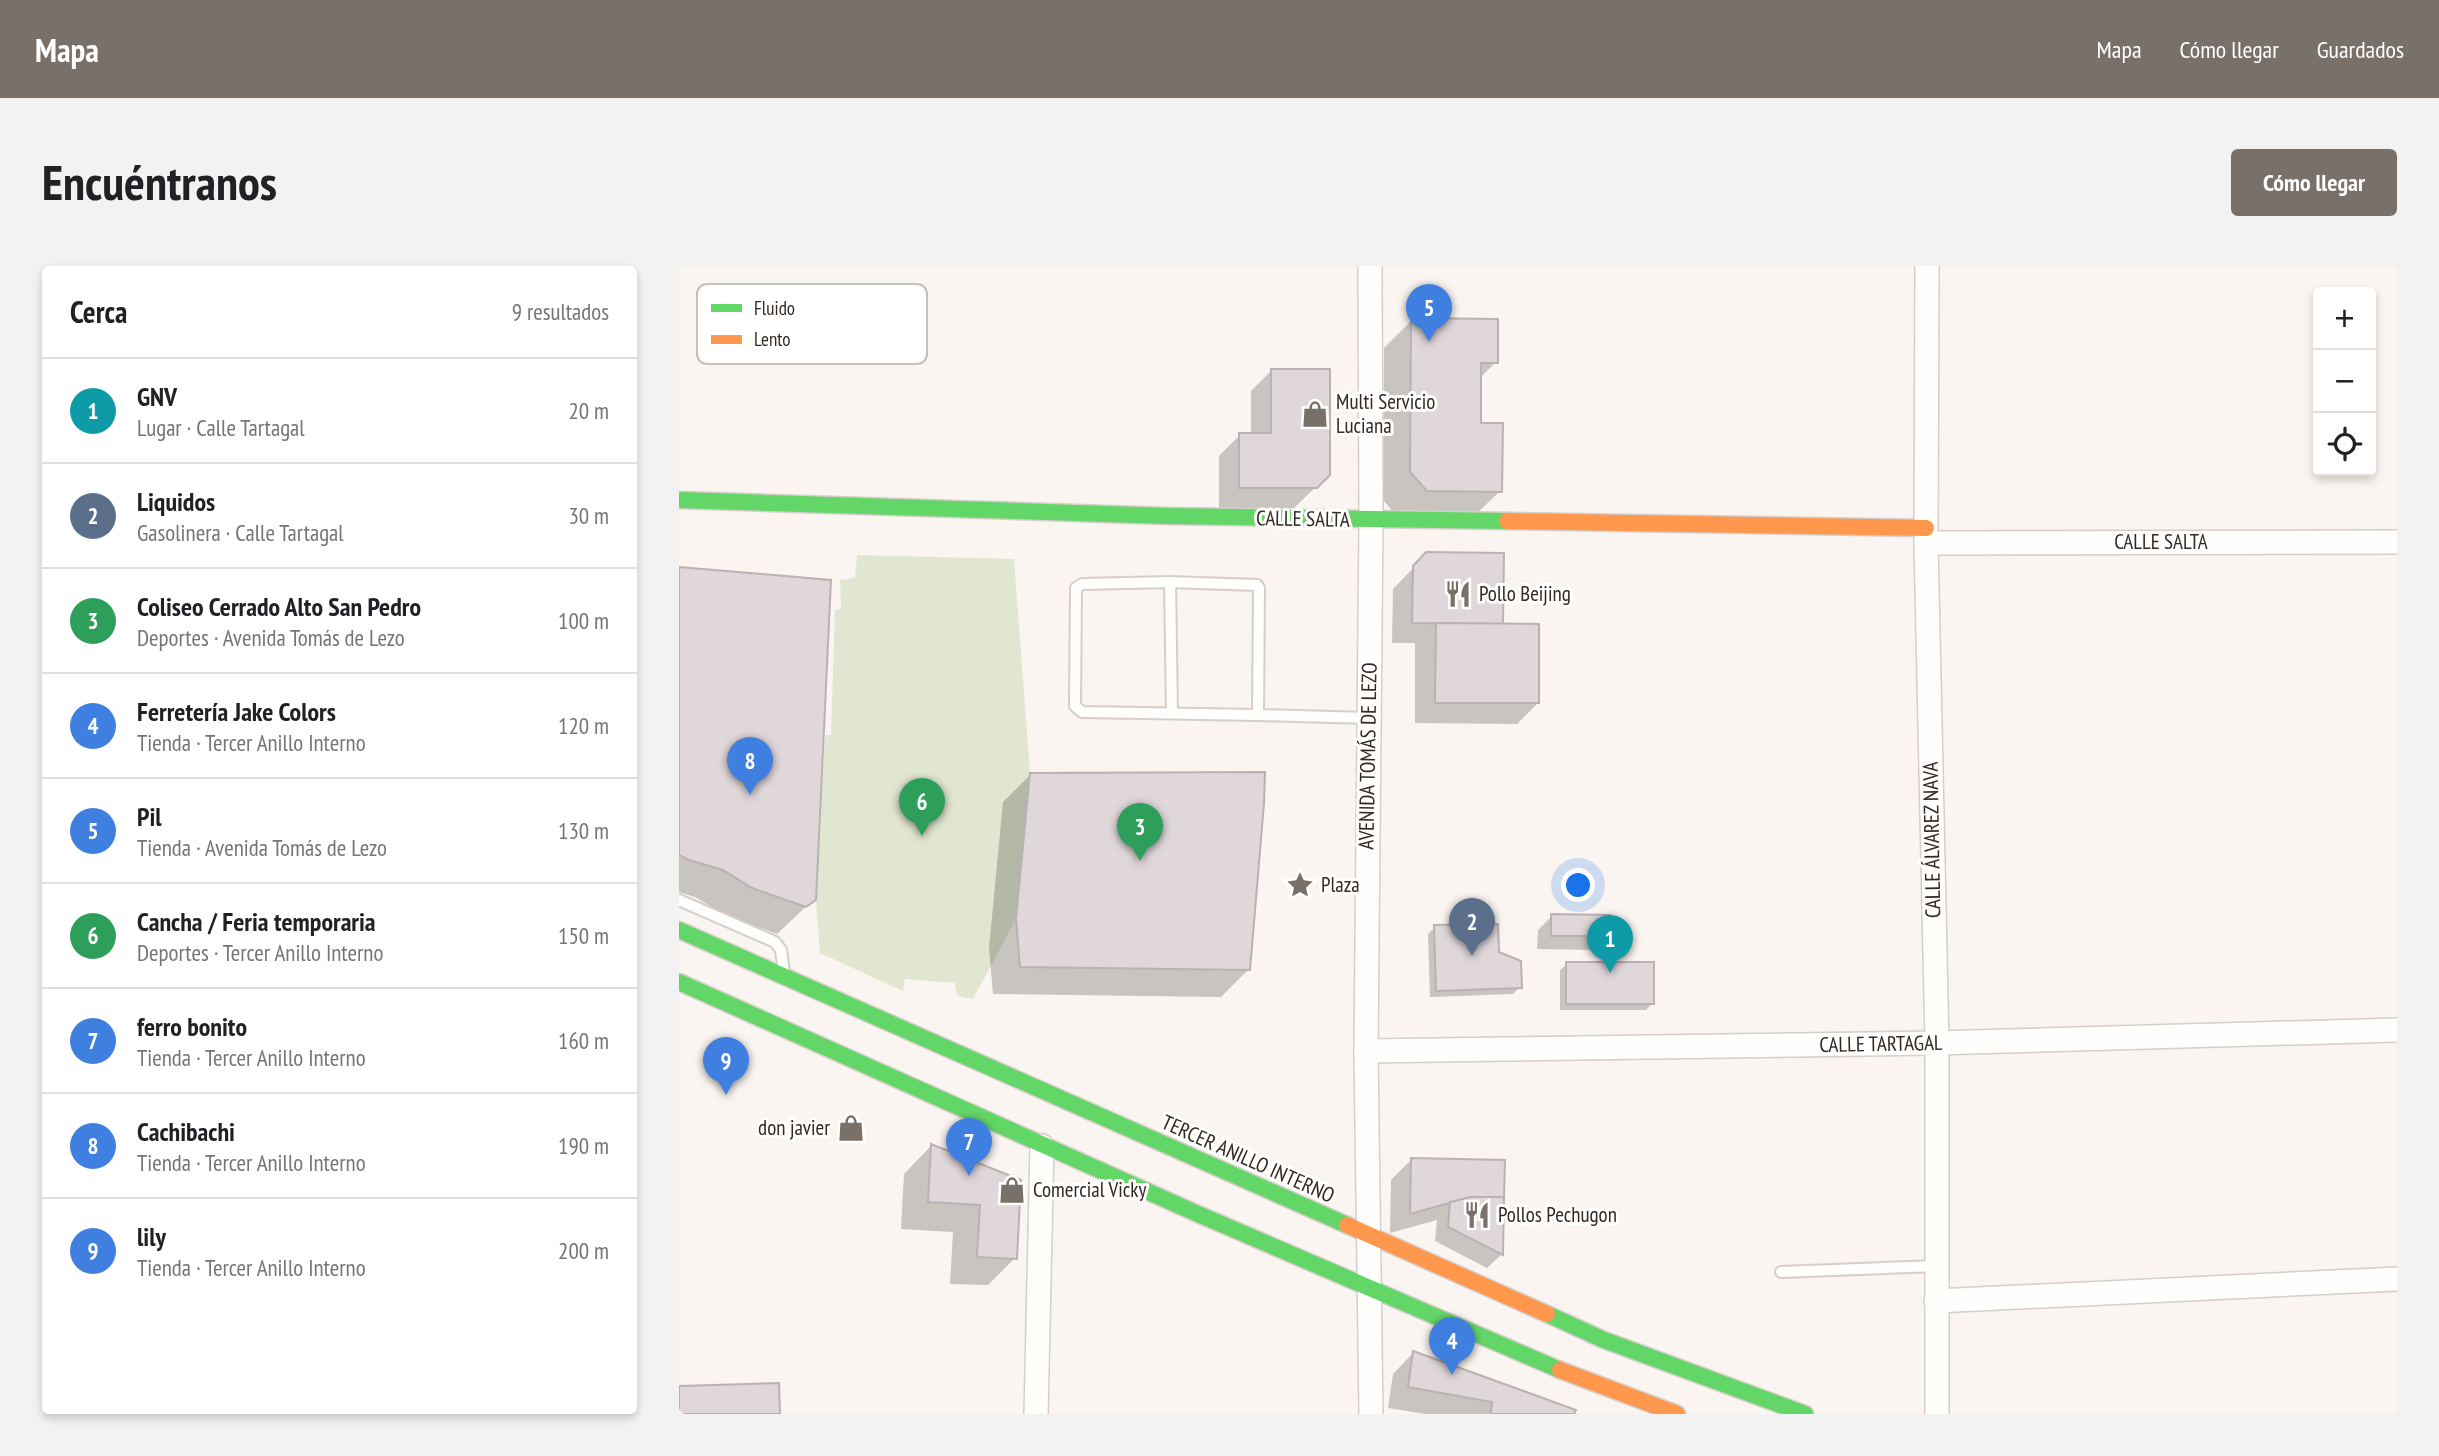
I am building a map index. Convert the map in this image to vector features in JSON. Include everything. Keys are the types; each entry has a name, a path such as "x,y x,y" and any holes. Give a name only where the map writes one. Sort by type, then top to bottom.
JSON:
{"main road":[{"name":"CALLE SALTA","path":"679,500 1168,516 1926,535"},
{"name":"TERCER ANILLO INTERNO","path":"679,930 784,977 840,1009 1039,1089 1604,1340 1805,1414"},
{"path":"679,982 1041,1146 1369,1289 1597,1385 1677,1414"},
{"path":"716,999 818,1036 831,1033"},
{"path":"876,1071 876,1062 886,1046 905,1041 1039,1089"},
{"path":"1291,1201 1296,1218"},
{"path":"1276,1248 1290,1236"},
{"path":"1468,1330 1464,1320 1466,1305 1475,1292 1484,1286"}],"street":[{"name":"AVENIDA TOMÁS DE LEZO","path":"1370,266 1371,520 1366,1051 1371,1414"},
{"name":"CALLE ÁLVAREZ NAVA","path":"1927,266 1926,535 1937,1043 1937,1414"},
{"name":"CALLE SALTA","path":"1926,535 2397,542"},
{"name":"CALLE TARTAGAL","path":"1366,1051 1937,1043 2397,1030"},
{"path":"1036,1414 1041,1146"},
{"path":"1936,1301 2397,1279"}],"lane":[{"path":"1258,715 1257,585 1170,582 1082,584 1076,588 1075,706 1081,712 1369,718"},
{"path":"1170,582 1172,713"},
{"path":"679,900 775,942 781,950 784,977"},
{"path":"1781,1272 1936,1266"}],"green space":[{"path":"857,555 1014,559 1030,773 1016,919 973,999 957,996 955,983 905,979 903,991 820,953 816,900 825,735 831,735 835,610 841,609 840,580 855,578"}],"building":[{"path":"1411,318 1498,319 1498,363 1481,363 1481,423 1503,423 1502,492 1427,491 1410,472"},
{"path":"1271,369 1330,369 1330,475 1317,488 1239,488 1239,433 1271,433"},
{"name":"Pollo Beijing","path":"1426,552 1504,553 1503,624 1412,623 1413,566"},
{"path":"679,567 831,580 816,900 806,907 752,888 723,870 679,855"},
{"path":"1436,623 1539,624 1539,703 1435,703"},
{"path":"1265,772 1250,970 1020,967 1016,919 1030,773"},
{"path":"1551,914 1610,915 1609,936 1551,936"},
{"path":"1498,924 1499,952 1521,961 1522,988 1436,991 1434,925"},
{"path":"1566,962 1654,962 1654,1004 1566,1004"},
{"path":"931,1144 1021,1180 1017,1259 977,1257 980,1205 928,1202"},
{"path":"1411,1158 1505,1160 1504,1197 1471,1197 1410,1214"},
{"name":"Pollos Pechugon","path":"1471,1197 1504,1197 1503,1255 1448,1227 1450,1202"},
{"path":"1413,1351 1576,1410 1574,1414 1491,1414 1492,1402 1408,1387"},
{"path":"779,1383 780,1414 679,1414 679,1386"}],"traffic: fast":[{"path":"679,500 1168,516 1507,521"},
{"path":"679,930 1347,1225"},
{"path":"679,982 1198,1214 1560,1370"},
{"path":"1547,1314 1604,1340 1805,1414"}],"traffic: slow":[{"path":"1507,521 1926,528"},
{"path":"1347,1225 1547,1314"},
{"path":"1560,1370 1677,1414"}],"place":[{"name":"Pil","path":"1429,342"},
{"name":"Multi Servicio Luciana","path":"1315,414"},
{"name":"Pollo Beijing","path":"1458,594"},
{"name":"Cachibachi","path":"750,795"},
{"name":"Cancha / Feria temporaria","path":"922,836"},
{"name":"Coliseo Cerrado Alto San Pedro","path":"1140,861"},
{"name":"Plaza","path":"1300,885"},
{"name":"Liquidos","path":"1472,956"},
{"name":"GNV","path":"1610,973"},
{"name":"lily","path":"726,1095"},
{"name":"don javier","path":"851,1128"},
{"name":"ferro bonito","path":"969,1176"},
{"name":"Comercial Vicky","path":"1012,1190"},
{"name":"Pollos Pechugon","path":"1477,1215"},
{"name":"Ferretería Jake Colors","path":"1452,1375"}]}
